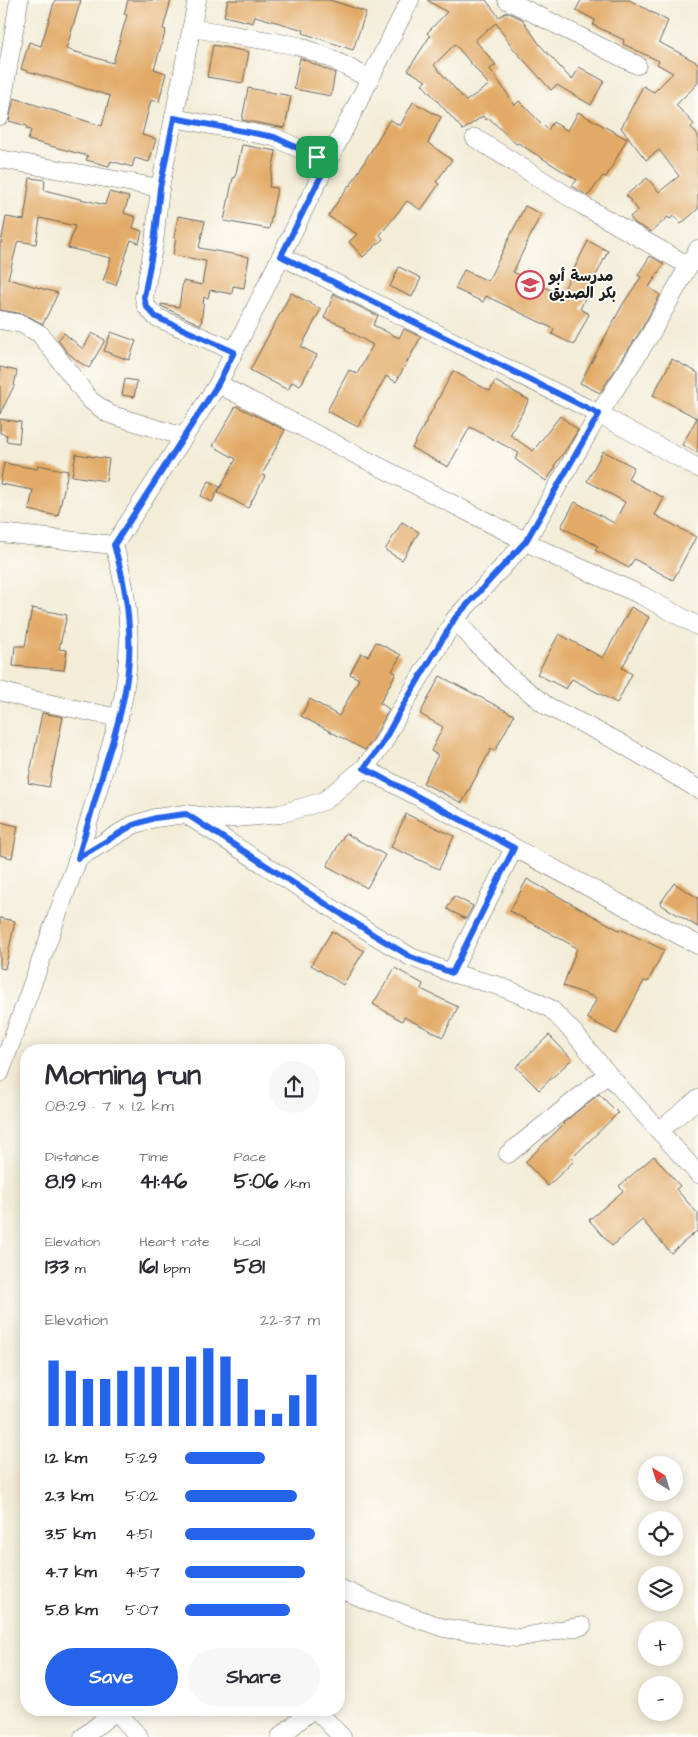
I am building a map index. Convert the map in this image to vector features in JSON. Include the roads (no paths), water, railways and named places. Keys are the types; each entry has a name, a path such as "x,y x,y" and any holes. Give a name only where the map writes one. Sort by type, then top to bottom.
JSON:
{"street":[{"path":"0,116 19,0"},
{"path":"197,0 160,188 154,243 144,297 146,306 156,317 234,352"},
{"path":"0,1073 78,858 119,718 127,678 129,637 125,590 114,545 218,384 410,0"},
{"path":"507,0 637,65"},
{"path":"192,28 299,46 338,62 370,79"},
{"path":"174,118 274,137 317,157 327,164"},
{"path":"475,138 582,205 689,266"},
{"path":"0,158 160,188"},
{"path":"78,858 133,825 155,818 186,814 224,819 280,814 324,801 364,768 381,746 455,618 526,541 599,414 650,336 698,249"},
{"path":"281,256 599,414 698,468"},
{"path":"0,320 22,324 40,334 90,400 109,414 184,437"},
{"path":"218,384 558,558 641,595 698,626"},
{"path":"0,534 114,545"},
{"path":"455,618 476,643 510,677 546,706 617,742 698,789"},
{"path":"0,691 28,699 119,718"},
{"path":"364,768 698,945"},
{"path":"186,814 411,957 452,973 499,986 551,1009 698,1174"},
{"path":"452,973 514,848"},
{"path":"508,1154 608,1074"},
{"path":"659,1131 698,1099"},
{"path":"345,1591 373,1603 444,1628 517,1638 582,1626"},
{"path":"83,1737 110,1716"},
{"path":"120,1716 139,1737"},
{"path":"280,1737 304,1716"},
{"path":"322,1716 342,1737"}],"place":[{"name":"مدرسة أبو بكر الصديق","path":"530,285"}]}
